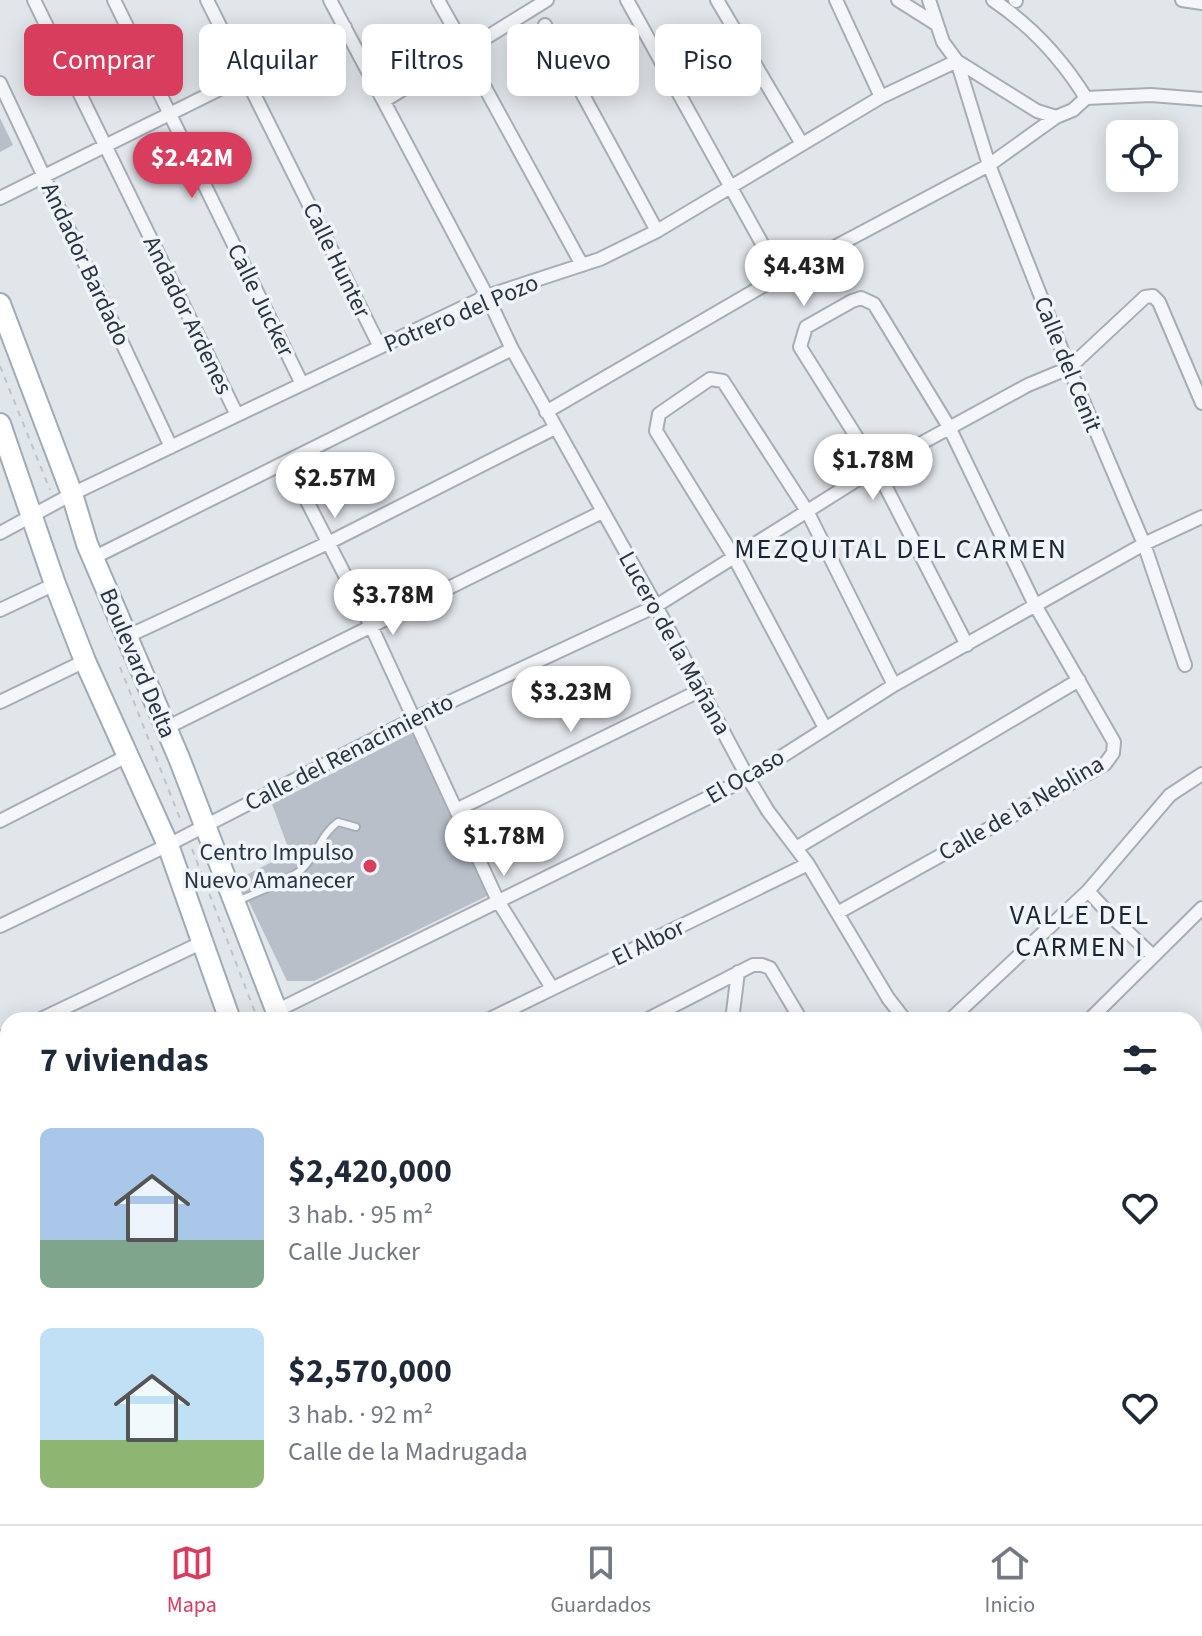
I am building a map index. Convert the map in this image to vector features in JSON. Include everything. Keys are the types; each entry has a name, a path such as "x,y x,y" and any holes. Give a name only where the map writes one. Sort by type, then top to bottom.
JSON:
{"main road":[{"name":"Boulevard Delta","path":"0,304 64,499 93,558 206,825 235,902 269,1012"},
{"name":"Boulevard Delta","path":"0,424 55,584 85,661 168,845 227,1012"}],"street":[{"name":"Andador Ardenes","path":"34,0 237,415"},
{"name":"Calle Jucker","path":"114,0 302,384"},
{"name":"Calle Hunter","path":"207,0 219,24"},
{"name":"Lucero de la Mañana","path":"330,0 343,24"},
{"path":"438,0 451,24"},
{"path":"491,32 531,4 547,0"},
{"path":"627,0 780,276"},
{"path":"717,0 802,144"},
{"path":"836,0 881,97"},
{"path":"898,0 936,24"},
{"path":"929,0 943,42 957,61 1037,111 1056,117"},
{"path":"993,0 1015,3 1086,98"},
{"path":"1182,0 1202,3"},
{"name":"Lucero de la Mañana","path":"346,29 512,349 748,778 839,912 899,1012"},
{"name":"Potrero del Pozo","path":"0,533 64,499 487,296 600,259 657,231 881,97 957,61"},
{"name":"Calle del Cenit","path":"957,61 989,165 1069,368 1144,544 1185,665"},
{"name":"Andador Bardado","path":"0,83 171,447"},
{"path":"546,412 780,276 989,165 1056,117 1073,110 1086,98 1151,95 1202,99"},
{"path":"0,198 206,96"},
{"name":"Calle Hunter","path":"255,96 380,347"},
{"path":"384,101 392,96"},
{"path":"489,96 582,265"},
{"path":"584,96 657,231"},
{"name":"Calle del Renacimiento","path":"0,926 168,845 413,719 656,606 876,468 1028,385 1069,368 1145,297 1153,296 1159,302 1202,403"},
{"name":"Calle de la Neblina","path":"839,912 1105,764 1113,753 1114,742 1035,605 949,427 874,304 861,298 806,327 800,347 876,468"},
{"path":"93,558 512,349"},
{"path":"825,728 734,557 656,431 659,414 710,379 723,381 807,511 894,685"},
{"path":"126,637 330,542 555,428"},
{"path":"287,462 372,628 498,901 552,988"},
{"path":"876,468 967,645"},
{"path":"166,728 602,512"},
{"name":"El Ocaso","path":"281,1012 748,778 894,685 1144,544 1202,517"},
{"path":"0,610 55,584"},
{"path":"0,702 85,661"},
{"path":"796,848 1079,680"},
{"path":"456,810 701,690"},
{"path":"0,821 129,755"},
{"path":"959,1012 1088,891 1170,795 1202,774"},
{"name":"El Albor","path":"504,1012 808,864"},
{"path":"1088,891 1153,956"},
{"path":"1097,1012 1202,908"},
{"path":"56,1012 203,942"},
{"path":"674,1012 753,965 770,968 796,1012"},
{"path":"733,1012 738,972"}],"lane":[{"path":"235,902 300,872 329,828 338,822 356,827"}],"path":[{"path":"0,366 64,499"},
{"path":"118,662 187,834 269,1012"}],"building":[{"path":"0,118 13,145 0,152"},
{"name":"Centro Impulso Nuevo Amanecer","path":"412,733 489,895 314,981 287,981 238,879 290,853 272,804"}],"place":[{"name":"Centro Impulso Nuevo Amanecer","path":"370,866"}],"district":[{"name":"MEZQUITAL DEL CARMEN","path":"901,548"},
{"name":"VALLE DEL CARMEN I","path":"1080,930"}]}
